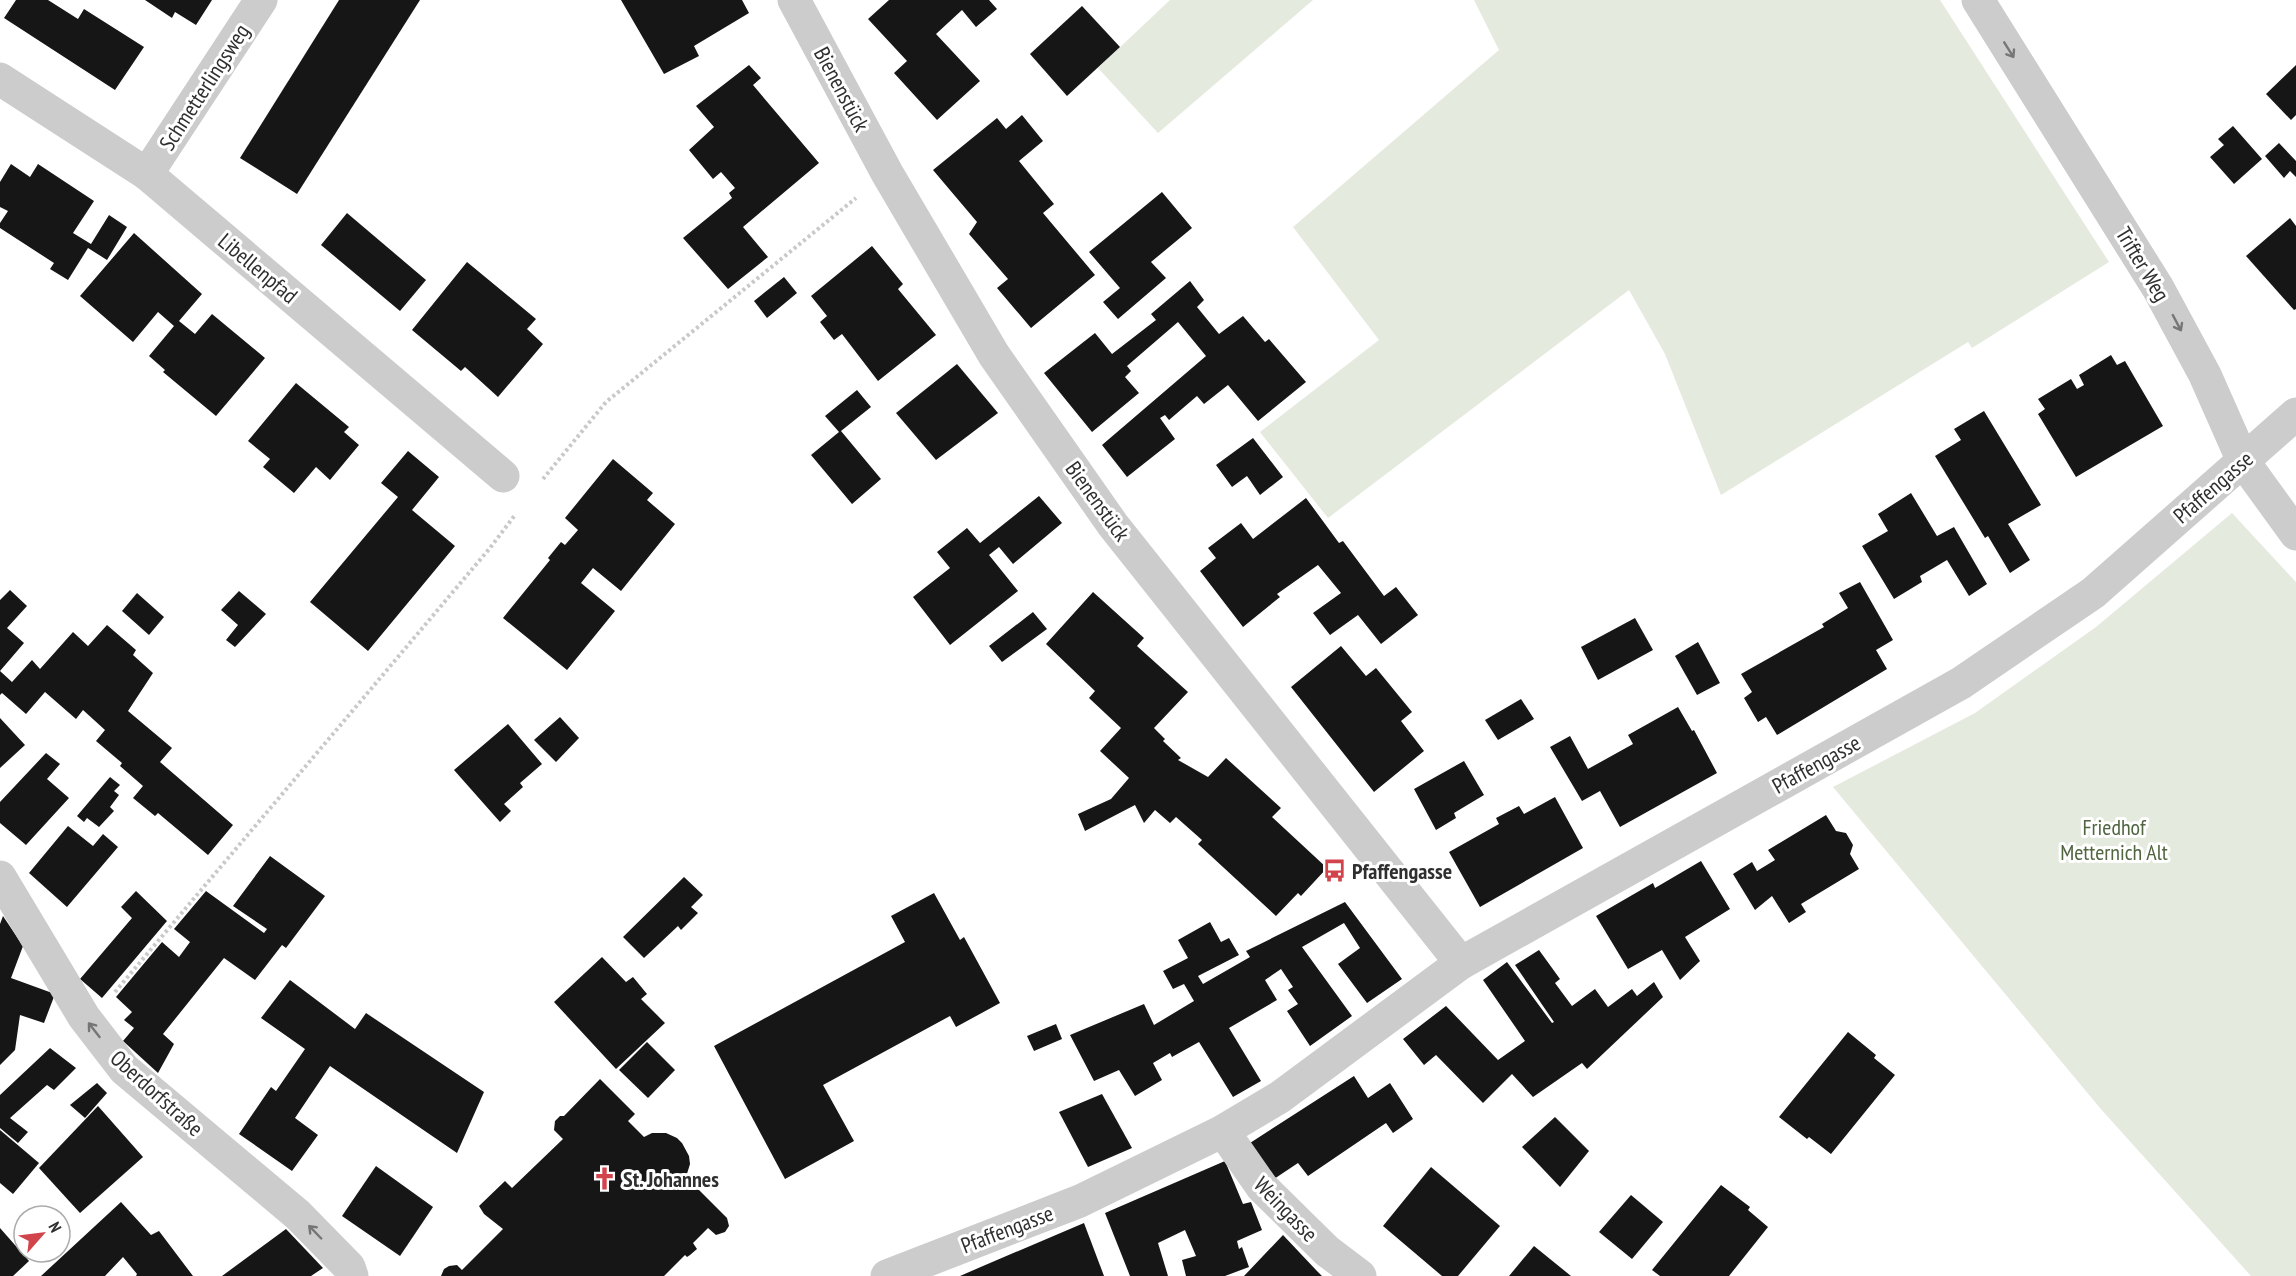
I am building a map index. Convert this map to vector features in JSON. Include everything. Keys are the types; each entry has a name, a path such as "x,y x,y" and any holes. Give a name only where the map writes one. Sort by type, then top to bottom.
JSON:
{"street":[{"name":"Schmetterlingsweg","path":"147,174 261,0"},
{"name":"Bienenstück","path":"794,0 887,173 994,355 1113,525 1461,963"},
{"name":"Trifter Weg","path":"1978,0 2158,288 2205,375 2243,461 2296,534"},
{"name":"Libellenpfad","path":"0,79 147,174 503,476"},
{"name":"Pfaffengasse","path":"887,1276 1080,1201 1223,1131 1280,1096 1461,963 1961,683 2093,592 2296,414"},
{"name":"Oberdorfstraße","path":"0,877 84,1017 124,1069 298,1215 349,1267 352,1276"},
{"name":"Weingasse","path":"1223,1131 1262,1187 1327,1251 1360,1276"}],"path":[{"path":"543,480 606,402 887,173"},
{"path":"84,1017 102,1007 516,514"}],"green space":[{"path":"1170,0 1313,0 1158,133 1098,68"},
{"path":"1474,0 1940,0 2109,262 1972,348 1968,342 1721,495 1665,354 1629,290 1328,518 1260,432 1379,340 1293,227 1499,50"},
{"name":"Friedhof Metternich Alt","path":"2232,513 2296,582 2296,1276 2251,1276 2100,1108 1833,787 1975,713 2096,627"}],"building":[{"path":"16,0 48,0 78,19 84,9 144,47 115,90 4,18"},
{"path":"145,0 212,0 196,25 175,12 172,18"},
{"path":"339,0 420,0 297,194 240,158"},
{"path":"621,0 742,0 749,13 694,46 699,56 664,74"},
{"path":"889,0 989,0 997,9 976,27 962,10 936,34 980,81 937,120 894,73 907,61 868,19"},
{"path":"1082,6 1120,47 1067,96 1030,54"},
{"path":"749,65 761,78 753,85 819,163 743,227 768,257 728,289 683,238 732,198 729,193 735,188 721,172 713,179 689,150 714,127 696,106"},
{"path":"2296,65 2296,115 2291,120 2266,94"},
{"path":"1022,115 1043,141 1019,161 1054,204 1043,213 1095,275 1031,328 997,288 1008,279 969,234 977,222 933,170 997,118 1006,129"},
{"path":"2233,126 2262,159 2234,184 2210,157 2224,145 2218,139"},
{"path":"2279,143 2296,161 2296,177 2290,171 2284,178 2265,156"},
{"path":"11,164 30,177 38,164 94,201 73,233 91,244 109,215 127,227 107,260 88,248 68,280 50,269 54,263 0,228 0,223 8,211 0,207 0,182"},
{"path":"1162,192 1192,228 1151,262 1166,278 1118,319 1103,302 1120,288 1089,252"},
{"path":"347,213 426,280 400,311 321,245"},
{"path":"2290,218 2296,226 2296,309 2294,310 2246,256"},
{"path":"134,233 202,294 179,321 195,334 212,314 265,358 216,416 163,372 165,370 149,356 174,326 158,312 133,342 80,296"},
{"path":"872,246 903,284 898,289 936,335 878,381 842,334 834,340 820,322 827,316 811,296"},
{"path":"467,262 536,319 527,329 543,344 498,397 465,367 461,371 412,330"},
{"path":"784,277 797,293 767,318 754,301"},
{"path":"1190,281 1204,300 1197,307 1219,334 1243,316 1265,342 1269,339 1306,382 1258,421 1228,385 1204,404 1197,396 1169,420 1165,415 1160,418 1175,439 1127,477 1102,445 1206,356 1178,322 1127,366 1131,371 1125,377 1139,393 1092,432 1044,373 1095,333 1112,354 1156,320 1151,314"},
{"path":"2111,355 2117,365 2125,361 2163,426 2076,477 2038,414 2045,409 2038,399 2071,379 2077,389 2084,385 2079,375"},
{"path":"957,364 998,413 936,460 896,413"},
{"path":"296,383 349,427 344,432 359,445 330,480 316,467 294,493 263,467 270,459 248,441"},
{"path":"857,390 871,407 841,431 881,479 852,504 811,455 839,432 825,416"},
{"path":"1984,411 2041,505 2008,524 2030,560 2010,573 1988,536 1985,538 1935,456 1961,440 1954,429"},
{"path":"1253,438 1283,477 1260,495 1247,476 1232,487 1216,465"},
{"path":"408,451 439,477 412,510 455,546 368,651 310,602 398,497 381,483"},
{"path":"613,459 653,493 647,500 675,524 621,591 593,568 581,583 615,611 567,670 503,618 550,560 548,558 561,542 565,545 578,530 565,518"},
{"path":"1911,493 1937,536 1954,527 1987,584 1969,596 1947,560 1920,576 1922,582 1894,599 1862,546 1888,531 1878,514"},
{"path":"1039,496 1062,523 1013,564 999,547 989,555 1018,591 950,645 913,597 950,568 937,552 967,528 980,543"},
{"path":"1306,498 1339,543 1343,541 1384,596 1396,587 1418,615 1381,644 1358,615 1330,635 1313,613 1341,593 1318,565 1277,594 1280,597 1243,627 1200,571 1216,558 1208,548 1241,523 1253,539"},
{"path":"1860,582 1893,640 1876,650 1887,669 1777,735 1766,717 1758,722 1744,698 1752,692 1741,674 1824,627 1822,624 1848,608 1839,593"},
{"path":"10,590 27,606 7,628 24,643 0,671 0,600"},
{"path":"239,591 266,614 235,647 226,640 238,625 221,610"},
{"path":"1093,592 1144,638 1137,646 1188,692 1154,728 1165,739 1163,741 1181,758 1178,760 1208,777 1226,758 1281,808 1272,817 1327,868 1301,896 1298,893 1276,916 1198,844 1202,840 1176,817 1170,823 1155,810 1144,823 1135,805 1085,831 1078,814 1111,799 1129,778 1100,751 1121,728 1089,698 1095,691 1046,644"},
{"path":"137,593 164,617 149,635 122,611"},
{"path":"1033,612 1047,629 1002,662 989,646"},
{"path":"1635,618 1653,650 1598,680 1581,647"},
{"path":"107,625 136,650 133,655 153,673 128,711 172,748 160,762 233,825 208,855 158,813 155,816 133,798 143,786 120,766 122,763 96,741 105,730 83,710 76,719 45,692 26,714 2,693 0,695 0,671 12,682 32,660 40,669 73,632 88,646"},
{"path":"1698,642 1720,683 1697,695 1675,656"},
{"path":"1341,646 1366,676 1376,668 1412,712 1401,721 1424,751 1374,792 1291,687"},
{"path":"1521,699 1534,719 1498,740 1485,720"},
{"path":"1678,707 1692,731 1694,730 1717,773 1620,827 1600,791 1582,801 1550,747 1570,736 1588,769 1633,744 1628,735"},
{"path":"560,717 579,738 556,762 534,740"},
{"path":"0,718 25,745 0,768"},
{"path":"508,724 542,764 520,783 523,787 504,804 511,811 500,822 454,770"},
{"path":"46,753 60,764 47,779 69,798 26,845 0,823 0,802"},
{"path":"1464,761 1484,795 1454,813 1456,818 1436,830 1414,789"},
{"path":"110,777 120,785 114,791 119,795 110,807 114,811 99,827 87,818 84,822 77,816"},
{"path":"1555,797 1583,848 1480,907 1449,852 1499,824 1496,818 1519,806 1524,814"},
{"path":"1826,815 1836,831 1846,833 1853,845 1850,854 1859,869 1801,904 1806,912 1789,923 1772,896 1755,910 1733,874 1752,862 1757,871 1775,860 1768,850"},
{"path":"68,826 93,846 103,834 118,847 67,907 29,873"},
{"path":"270,856 325,896 286,948 282,945 255,980 224,958 163,1034 174,1044 158,1073 123,1041 134,1028 124,1020 132,1012 116,997 162,942 179,957 190,942 174,929 206,891 264,933 267,929 233,906"},
{"path":"1701,861 1730,909 1685,937 1700,961 1680,980 1662,950 1628,969 1596,916 1653,883 1655,888"},
{"path":"684,877 703,895 691,907 698,913 681,930 678,926 644,958 623,937"},
{"path":"136,891 167,921 102,998 80,979 132,918 121,907"},
{"path":"934,893 960,940 964,937 1000,1003 956,1027 950,1016 823,1085 854,1141 785,1179 714,1046 905,942 891,916"},
{"path":"1345,902 1402,979 1367,1003 1338,964 1360,948 1344,923 1302,947 1352,1016 1310,1046 1287,1011 1298,1004 1288,990 1293,987 1281,969 1265,980 1277,1000 1229,1028 1261,1081 1233,1097 1199,1042 1172,1057 1170,1053 1153,1063 1162,1080 1135,1096 1119,1070 1094,1081 1070,1035 1144,1004 1154,1025 1194,1001 1184,984 1173,989 1163,971 1188,958 1178,940 1210,922 1221,942 1229,938 1239,955 1198,976 1203,984 1250,957 1246,951"},
{"path":"3,916 23,946 11,978 55,994 44,1023 20,1015 15,1050 0,1065 0,924"},
{"path":"1539,950 1560,979 1555,983 1572,1006 1595,989 1608,1007 1632,989 1637,996 1654,982 1663,997 1587,1069 1582,1063 1533,1097 1512,1074 1483,1103 1436,1055 1424,1065 1403,1039 1446,1006 1498,1060 1525,1041 1483,980 1507,962 1552,1023 1554,1022 1515,965"},
{"path":"602,957 626,982 633,977 647,994 641,999 665,1023 616,1069 554,1002"},
{"path":"290,980 355,1029 366,1013 484,1092 457,1153 330,1066 295,1118 318,1135 292,1171 239,1134 271,1087 276,1091 305,1049 261,1018"},
{"path":"1056,1024 1062,1039 1034,1051 1027,1036"},
{"path":"1848,1032 1876,1055 1874,1058 1895,1075 1831,1154 1779,1117"},
{"path":"647,1042 675,1070 648,1098 619,1070"},
{"path":"50,1048 76,1068 54,1090 47,1085 10,1118 28,1132 18,1143 0,1128 0,1095"},
{"path":"1354,1076 1368,1098 1390,1083 1413,1119 1393,1133 1386,1123 1308,1176 1298,1163 1274,1179 1250,1143"},
{"name":"St. Johannes","path":"600,1079 635,1114 628,1121 644,1137 652,1133 666,1133 682,1143 689,1156 690,1164 686,1177 727,1218 729,1226 725,1232 716,1235 708,1228 693,1243 697,1249 687,1257 685,1255 664,1276 441,1276 444,1269 449,1266 457,1265 462,1270 503,1229 484,1214 479,1206 505,1181 512,1188 563,1139 554,1130 555,1121 560,1116 564,1116"},
{"path":"97,1083 107,1093 85,1118 70,1105"},
{"path":"1102,1094 1132,1148 1088,1167 1059,1112"},
{"path":"98,1106 143,1157 80,1213 39,1168"},
{"path":"1555,1117 1589,1151 1560,1187 1522,1147"},
{"path":"0,1130 39,1163 13,1194 0,1183"},
{"path":"1225,1161 1243,1204 1251,1202 1262,1230 1237,1241 1239,1249 1242,1247 1249,1267 1225,1276 1186,1276 1182,1260 1196,1256 1185,1230 1158,1243 1168,1276 1130,1276 1105,1213"},
{"path":"376,1166 433,1207 400,1256 342,1216"},
{"path":"1431,1167 1500,1226 1458,1276 1442,1276 1383,1226"},
{"path":"1721,1185 1750,1207 1748,1210 1768,1227 1729,1276 1660,1276 1652,1270"},
{"path":"1631,1195 1663,1222 1632,1259 1599,1232"},
{"path":"121,1202 151,1235 159,1231 193,1276 136,1276 137,1274 123,1257 105,1276 41,1276 54,1264 72,1264 72,1247"},
{"path":"1084,1223 1104,1276 960,1276 983,1266"},
{"path":"0,1228 12,1242 12,1264 26,1264 13,1276 0,1276"},
{"path":"286,1229 323,1268 311,1276 222,1276"},
{"path":"1283,1235 1322,1276 1244,1276"},
{"path":"1534,1246 1571,1276 1509,1276"}],"place":[{"name":"Pfaffengasse","path":"1334,871"},
{"name":"St. Johannes","path":"605,1179"}]}
